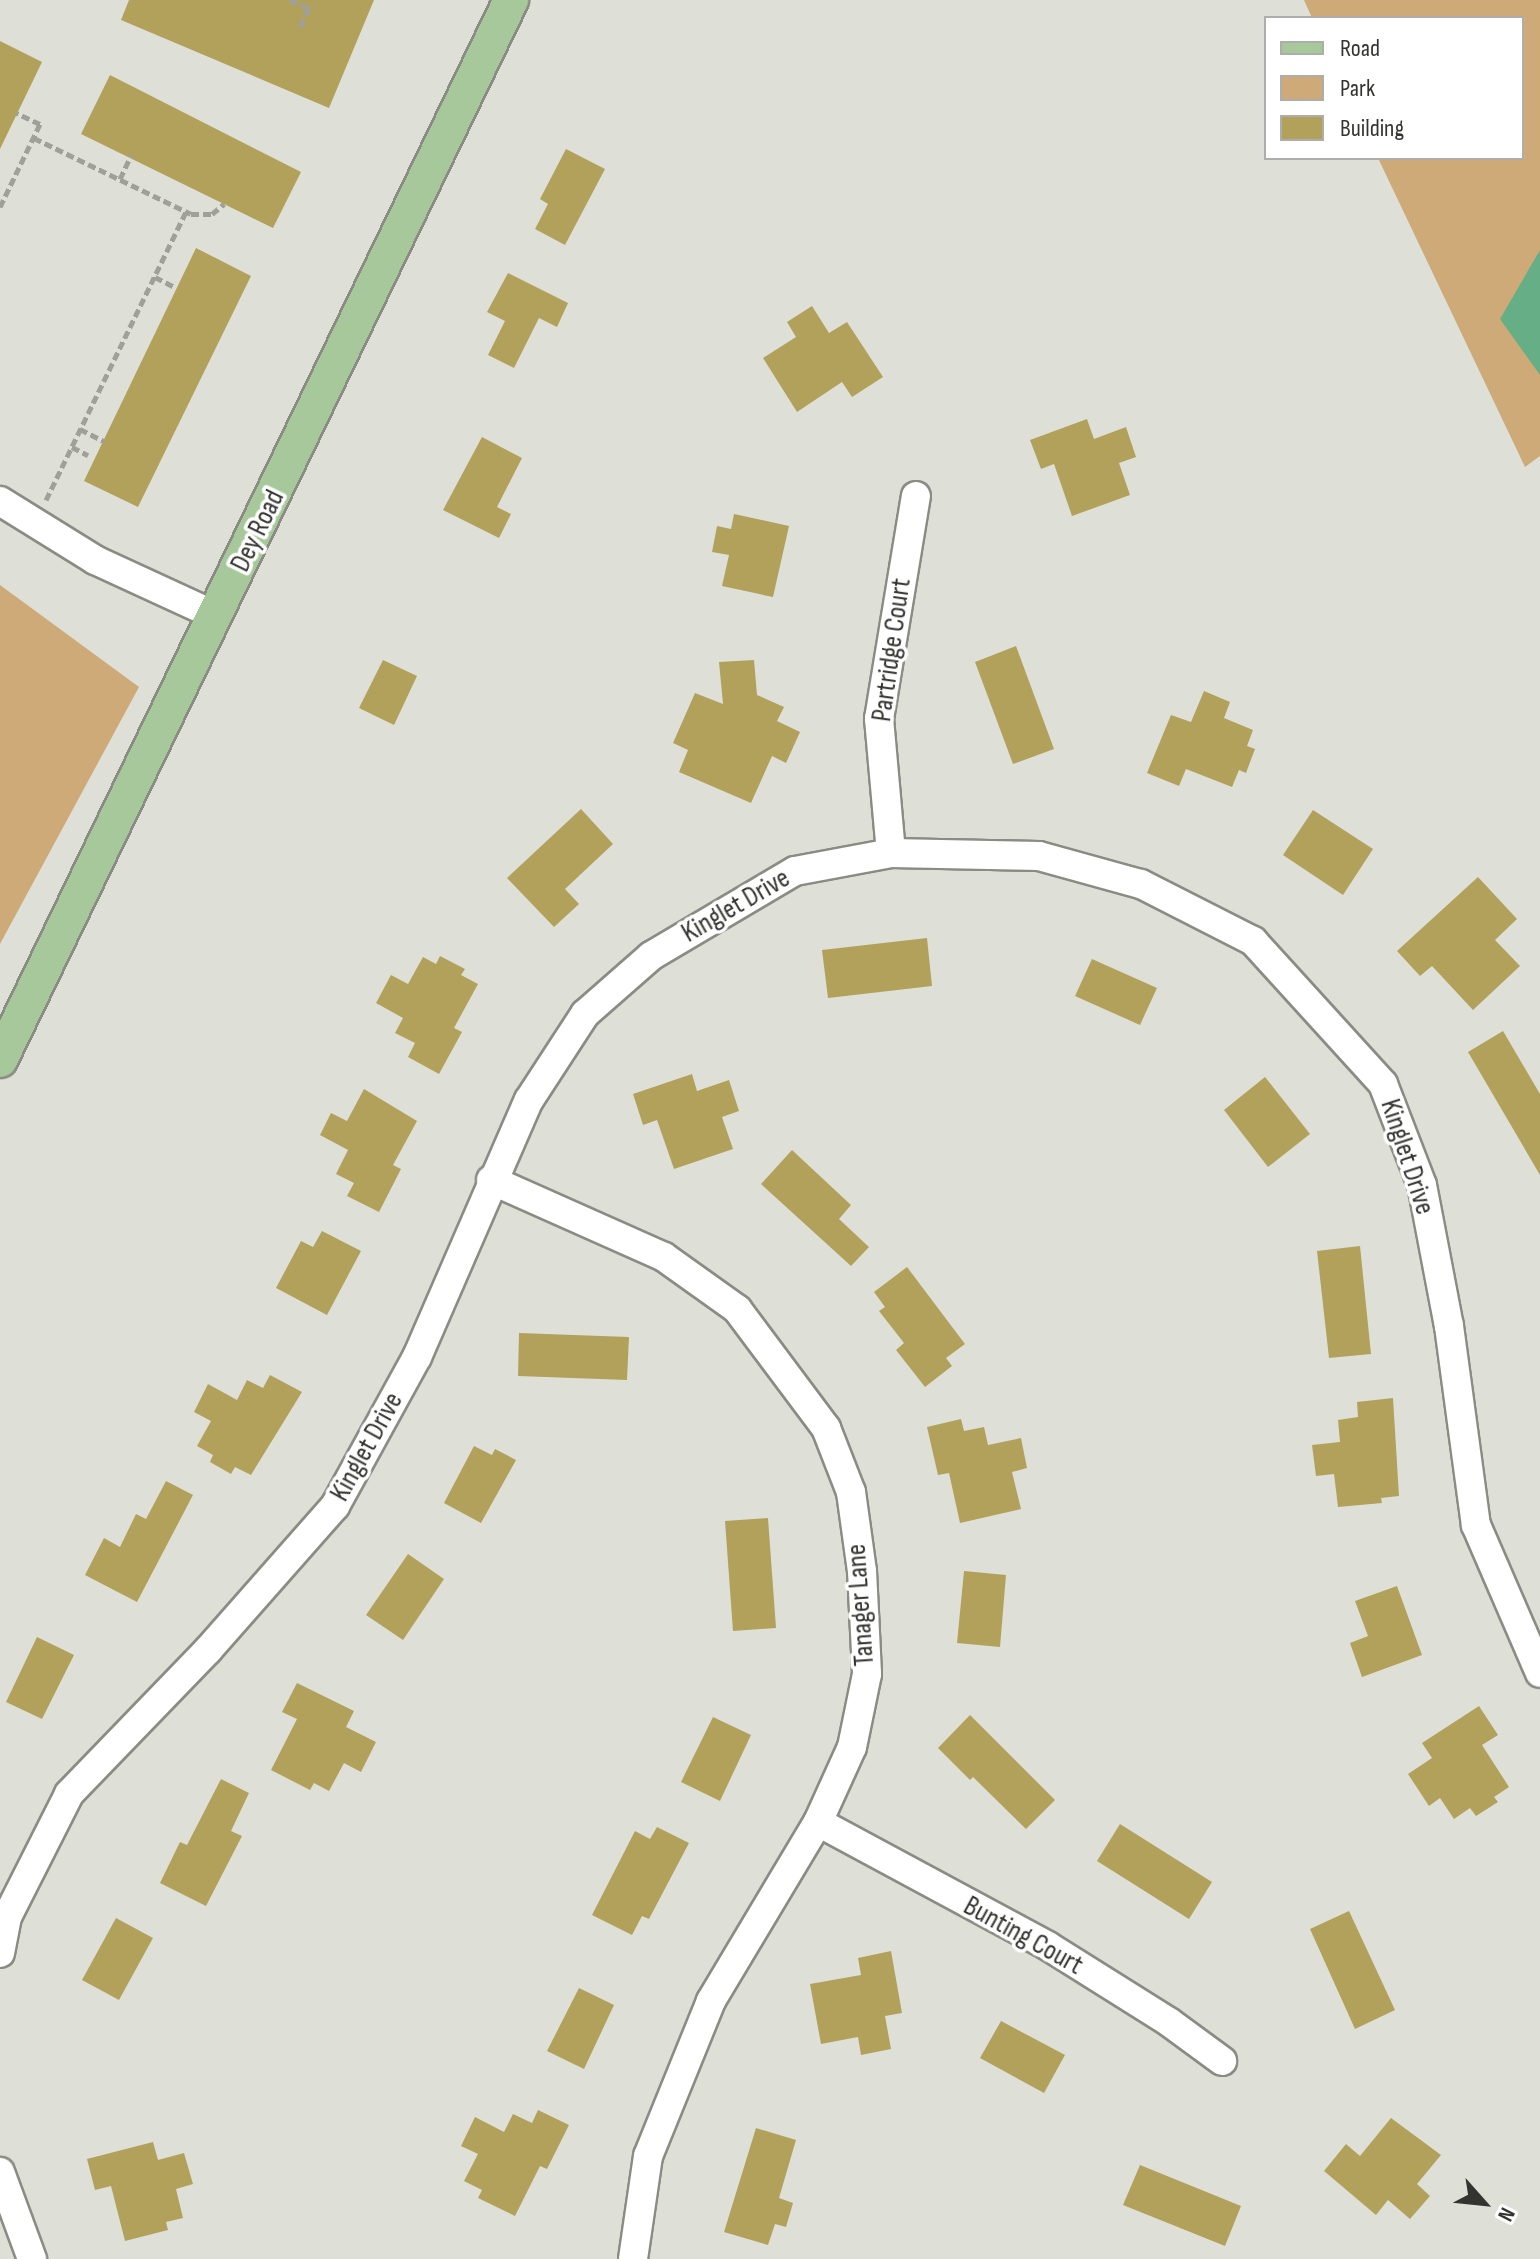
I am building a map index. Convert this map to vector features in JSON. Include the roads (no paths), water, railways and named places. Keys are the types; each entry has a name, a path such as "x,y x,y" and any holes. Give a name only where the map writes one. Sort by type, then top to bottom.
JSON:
{"main road":[{"name":"Dey Road","path":"0,1060 217,616 511,0"}],"street":[{"name":"Partridge Court","path":"891,853 879,719 916,496"},
{"path":"0,501 95,560 217,616"},
{"name":"Kinglet Drive","path":"0,1953 7,1917 69,1794 208,1650 335,1506 417,1357 491,1180 529,1100 585,1014 651,956 795,871 891,853 1039,856 1141,884 1253,941 1383,1084 1422,1185 1449,1326 1476,1525 1540,1673"},
{"name":"Tanager Lane","path":"491,1180 664,1257 737,1309 826,1428 851,1492 862,1571 867,1674 852,1747 818,1822 711,2001 648,2156 633,2259"},
{"name":"Bunting Court","path":"818,1822 1048,1946 1169,2022 1222,2061"},
{"path":"0,2172 32,2259"}]}
